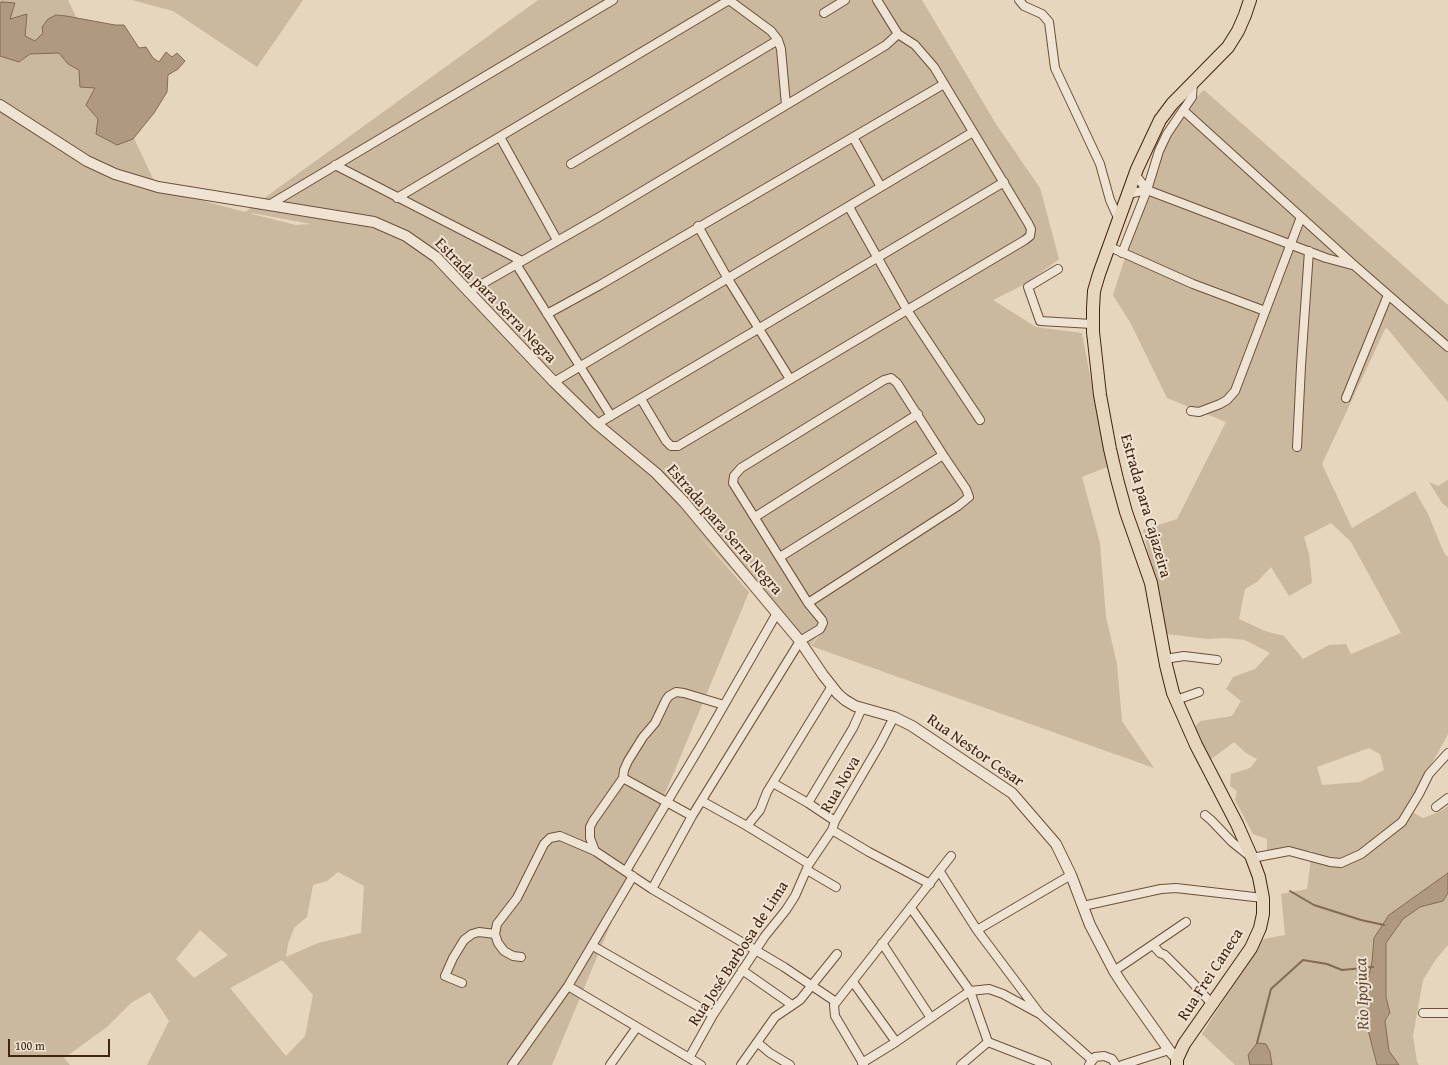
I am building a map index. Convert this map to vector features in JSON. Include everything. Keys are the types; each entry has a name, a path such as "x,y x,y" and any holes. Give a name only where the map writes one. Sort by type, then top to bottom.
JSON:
{"main road":[{"name":"Estrada para Cajazeira","path":"1250,0 1238,31 1228,47 1172,104 1160,120 1128,194 1094,291 1092,324 1100,395 1110,449 1126,512 1148,574 1165,659 1176,700 1196,745 1252,858 1260,880"},
{"name":"Rua Frei Caneca","path":"1174,1058 1254,943 1260,928 1263,914 1263,898 1260,880"}],"street":[{"path":"269,205 612,0"},
{"path":"397,198 729,0 771,32 778,40 781,48 786,105"},
{"path":"824,13 845,0"},
{"path":"642,399 666,441 674,447 682,444 1030,236 1031,229 934,67 915,45 898,34 877,0"},
{"path":"1019,0 1024,6 1042,14 1048,22 1055,68 1100,164 1110,200 1119,220"},
{"path":"468,292 601,216 868,56 886,45 898,34"},
{"path":"571,164 778,40"},
{"path":"1122,253 1147,190 1159,151 1167,134 1192,97 1193,82"},
{"path":"547,314 944,84"},
{"name":"Estrada para Serra Negra","path":"0,105 87,161 115,174 158,187 374,222 406,236 436,257 554,382 597,424 656,473 684,502 777,613"},
{"path":"1183,110 1355,266 1448,347"},
{"path":"554,382 973,132"},
{"path":"500,137 557,240"},
{"path":"853,138 882,187"},
{"path":"335,165 519,262 547,314 612,416"},
{"path":"1136,174 1147,190"},
{"path":"597,424 642,399 1004,182"},
{"path":"1128,194 1147,190 1309,250 1326,258 1355,266"},
{"path":"848,207 908,310 980,420"},
{"path":"1191,411 1199,412 1220,404 1227,400 1235,391 1301,217"},
{"path":"698,226 758,330 790,379"},
{"path":"1110,247 1193,284 1265,311"},
{"path":"1297,447 1309,250"},
{"path":"1058,269 1028,287 1040,322 1092,324"},
{"path":"1346,398 1388,295"},
{"path":"652,889 692,816 800,641 820,629 823,623 808,603 733,483 734,476 740,468 888,378 894,379 966,489 968,497 966,501 808,603"},
{"path":"755,517 918,414"},
{"path":"780,557 943,455"},
{"path":"626,871 668,802 777,613"},
{"name":"Rua Nestor Cesar","path":"777,613 800,641 832,686 845,700 862,708 894,717 912,726 1012,793 1056,844 1071,875 1090,925 1114,971 1174,1058"},
{"path":"1165,659 1184,656 1217,660"},
{"path":"747,826 760,810 772,783 832,686"},
{"path":"595,851 590,838 590,827 623,778 624,770 628,761 643,737 655,723 666,700 673,693 684,692 724,705"},
{"path":"1176,700 1199,692"},
{"path":"808,803 862,708"},
{"name":"Rua Nova","path":"808,867 832,830 835,821 894,717"},
{"path":"1205,815 1232,842 1252,858 1289,851 1330,862 1340,863 1361,854 1402,822 1429,774 1448,753"},
{"path":"623,778 692,816"},
{"path":"772,783 808,803 835,821"},
{"path":"1436,807 1448,798"},
{"path":"702,801 747,826 836,887"},
{"path":"832,830 869,852 930,884"},
{"path":"521,957 513,956 504,951 498,943 495,934 497,924 517,898 547,840 554,836 560,836 595,851 652,889 756,950 836,1002"},
{"path":"951,856 940,872 836,1002 834,1009 835,1016 863,1064 970,991 990,989 1003,994 1040,1014"},
{"name":"Rua José Barbosa de Lima","path":"689,1058 713,1015 742,970 765,936 786,910 799,889 808,867"},
{"path":"940,872 977,930 1040,1014 1090,1062 1095,1057 1104,1056 1112,1059 1116,1065"},
{"path":"977,930 1071,875"},
{"path":"512,1065 568,986 633,876"},
{"path":"1084,906 1161,889 1176,888 1263,898"},
{"path":"911,908 970,991 988,1042 1034,1063 1047,1065"},
{"path":"1114,971 1186,922"},
{"path":"462,983 445,976 453,958 464,940 472,934 479,932 495,934"},
{"path":"882,943 931,1018"},
{"path":"1153,945 1190,980 1212,1005"},
{"path":"593,946 713,1015"},
{"path":"741,1065 758,1043 775,1016 800,1000 837,954"},
{"path":"742,970 792,1005"},
{"path":"853,982 896,1042"},
{"path":"568,986 700,1065"},
{"path":"775,994 779,1004 779,1013"},
{"path":"1423,1013 1448,1013"},
{"path":"610,1065 637,1027"},
{"path":"961,1065 988,1042"},
{"path":"758,1043 775,1057 790,1065"},
{"path":"1122,1065 1174,1058"}],"shaded area":[{"path":"0,0 68,0 158,189 245,212 538,0 922,0 996,124 1040,188 1059,259 1027,283 993,300 1036,327 1082,333 1107,467 1082,477 1100,543 1106,617 1117,664 1122,721 1154,768 811,646 836,615 806,650 692,527 749,592 552,1065 147,1065 169,1021 150,992 131,1003 107,1027 64,1058 70,1065 0,1065","holes":["252,213 311,224 296,225 252,214","338,872 364,886 361,933 318,943 286,957 288,944 294,928 307,917 313,885 327,881","200,930 228,955 194,978 176,959","282,960 313,995 305,1036 286,1056 230,988"]},
{"path":"132,0 303,0 257,67 173,11"},
{"path":"0,3 15,3 10,19 27,14 25,36 35,41 43,33 42,27 48,19 56,15 66,16 115,25 124,25 139,48 146,47 153,58 159,62 166,52 172,57 177,53 185,61 178,69 168,75 167,92 154,113 133,139 117,145 96,134 98,119 86,105 95,88 80,87 79,70 68,64 59,53 30,54 19,62 0,56"},
{"path":"1204,90 1448,305 1448,402 1386,327 1322,464 1352,528 1415,491 1428,514 1444,553 1448,557 1448,734 1407,809 1423,818 1441,811 1448,806 1448,873 1389,915 1372,962 1367,983 1367,1026 1377,1065 1235,1065 1202,1034 1263,939 1285,935 1281,894 1307,889 1312,851 1267,850 1267,839 1253,834 1235,800 1237,791 1230,786 1231,774 1250,768 1257,759 1246,753 1234,742 1210,760 1193,728 1201,721 1232,716 1241,701 1226,689 1233,677 1255,669 1270,653 1245,640 1226,638 1208,639 1167,634 1143,530 1177,519 1226,422 1167,398 1131,324 1113,295 1169,122","holes":["1331,523 1351,542 1401,633 1351,654 1346,644 1329,645 1303,659 1284,636 1265,631 1239,619 1245,589 1257,582 1271,567 1289,596 1312,583 1309,554 1304,537","1369,748 1380,754 1384,770 1360,782 1322,785 1317,767"]},
{"path":"1448,480 1448,508 1442,503 1429,482 1438,486"},
{"path":"1448,873 1448,893 1443,901 1420,907 1403,919 1386,943 1386,997 1390,1013 1385,1021 1389,1051 1399,1065 1377,1065 1367,1026 1367,983 1372,962 1374,938 1389,915"},
{"path":"1448,893 1448,945 1436,959 1423,980 1413,1036 1417,1062 1419,1065 1399,1065 1389,1052 1385,1021 1390,1016 1386,997 1386,943 1403,919 1420,907 1443,901"},
{"path":"1257,1043 1266,1044 1270,1052 1272,1065 1250,1065 1248,1055"}],"waterway":[{"path":"1290,891 1314,905 1361,920 1384,925"},
{"name":"Rio Ipojuca","path":"1257,1043 1271,989 1303,960 1327,964 1342,970 1373,967"}]}
